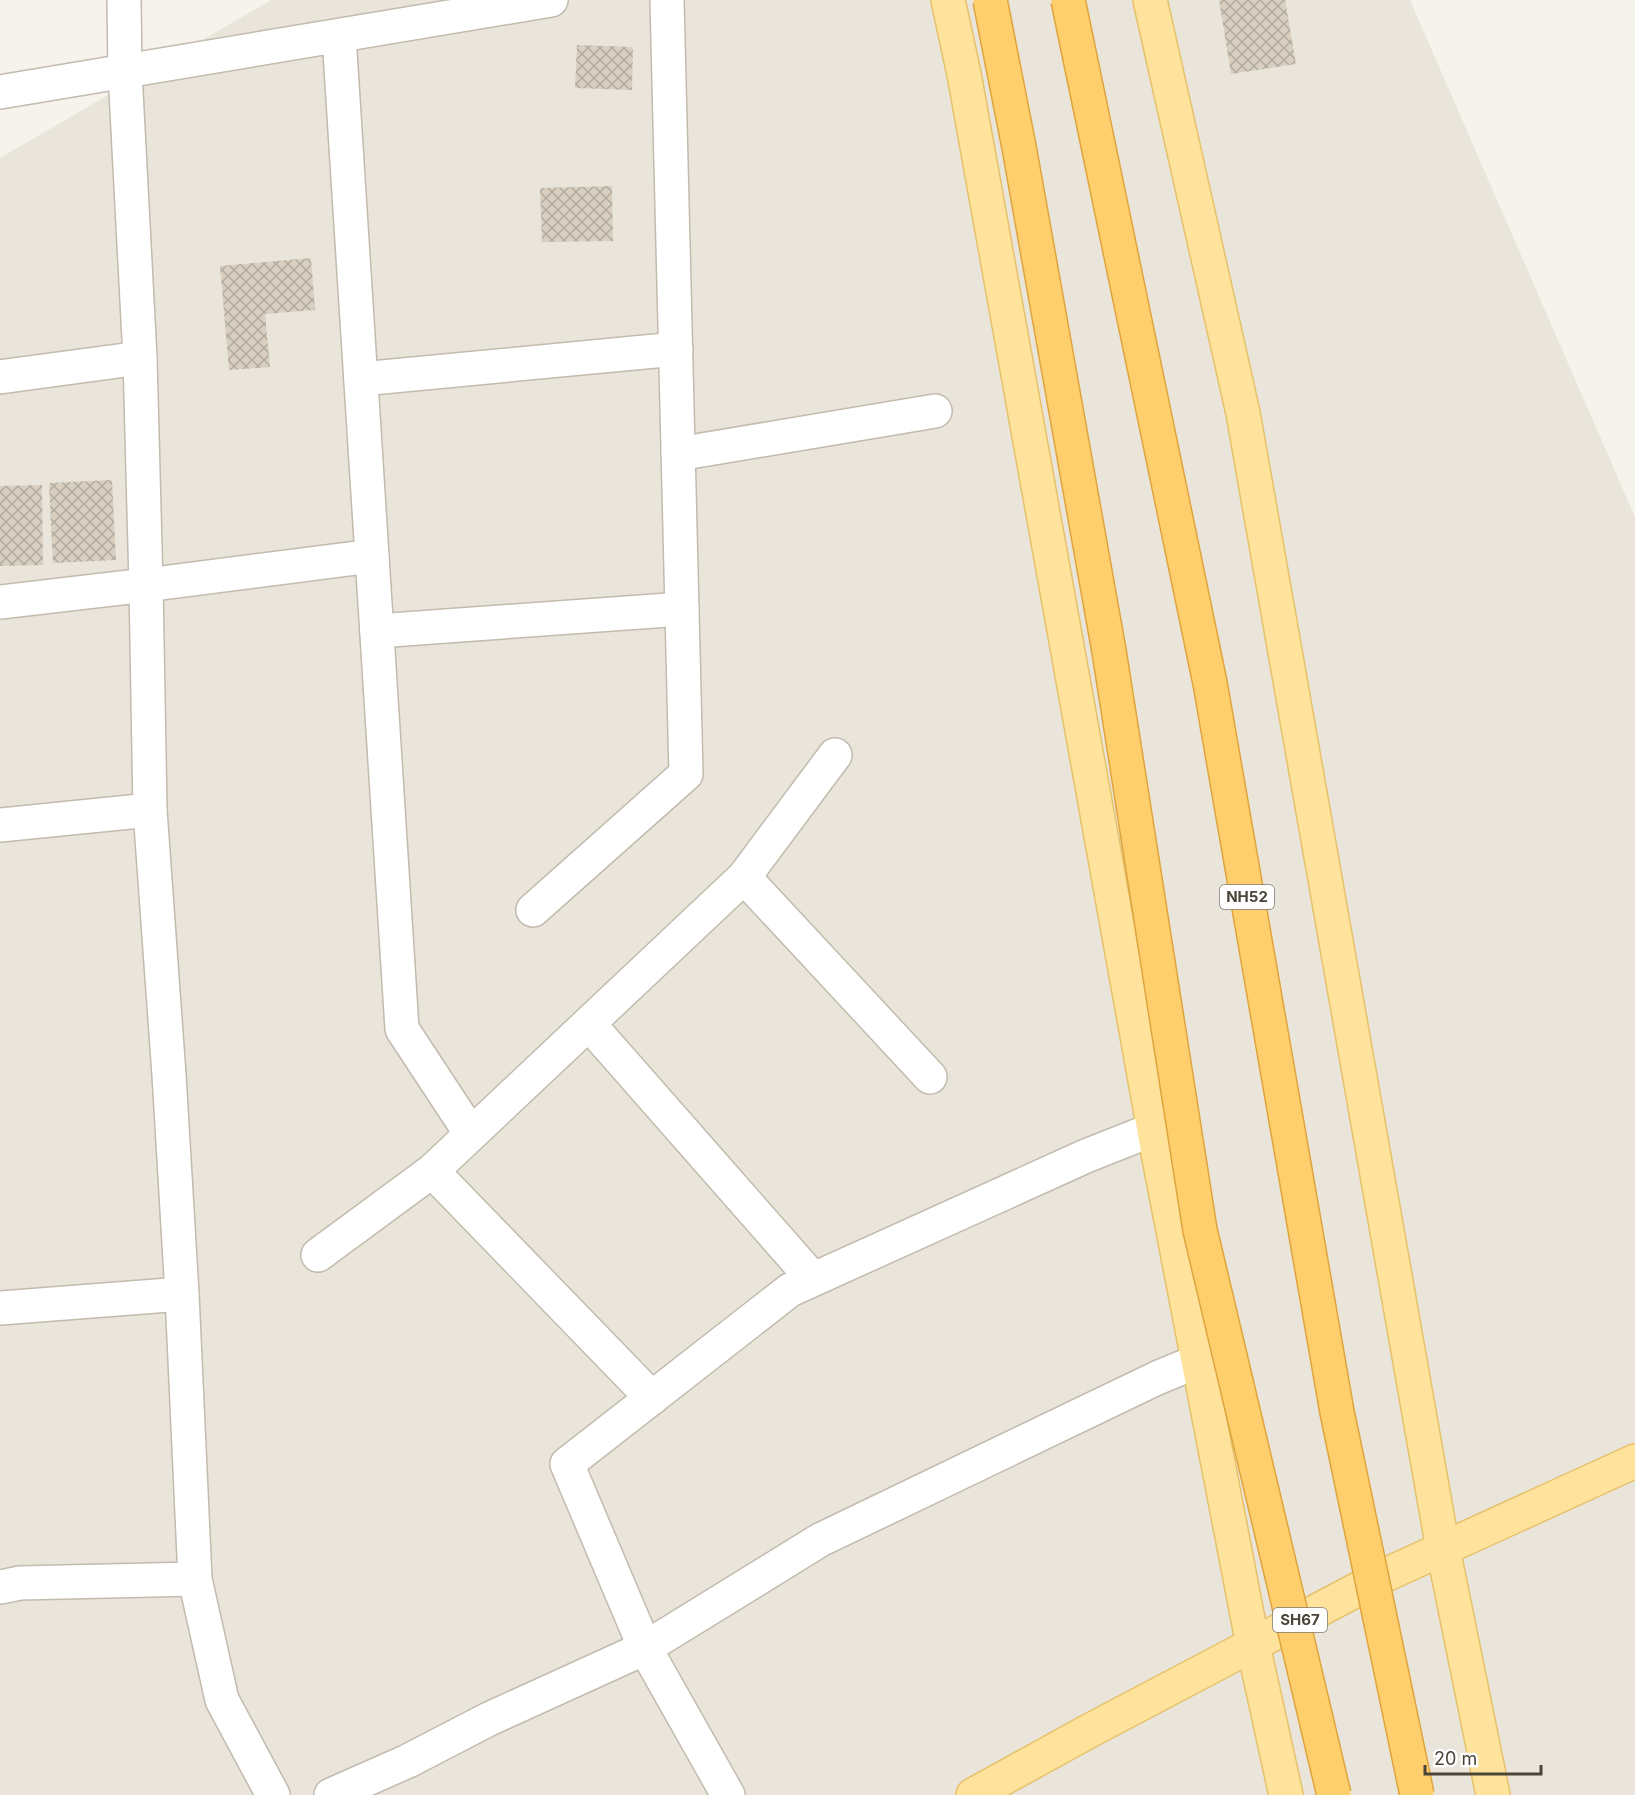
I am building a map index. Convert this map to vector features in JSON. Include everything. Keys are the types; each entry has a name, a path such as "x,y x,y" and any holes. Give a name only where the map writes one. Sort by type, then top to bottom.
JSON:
{"highway":[{"path":"990,0 1019,147 1107,639 1200,1230 1334,1795"},
{"name":"NH52","path":"1068,0 1210,683 1337,1412 1417,1795"}],"main road":[{"path":"948,0 964,74 1154,1129 1253,1645 1286,1795"},
{"path":"1150,0 1243,413 1443,1549 1493,1795"},
{"name":"SH67","path":"973,1795 1381,1577 1635,1461"}],"street":[{"path":"124,0 125,72 140,358 150,810 182,1294 195,1579 222,1700 273,1795"},
{"path":"0,92 339,36 473,7 551,0"},
{"path":"533,910 686,774 667,0"},
{"path":"339,36 402,1029 471,1134"},
{"path":"361,379 676,349"},
{"path":"0,377 140,358"},
{"path":"678,454 935,411"},
{"path":"0,602 372,556"},
{"path":"377,631 682,609"},
{"path":"318,1255 432,1171 744,877 835,755"},
{"path":"0,825 150,810"},
{"path":"744,877 930,1077"},
{"path":"589,1024 813,1279"},
{"path":"728,1795 645,1648 567,1464 790,1290 1075,1161 1154,1129"},
{"path":"432,1171 652,1398"},
{"path":"0,1308 182,1294"},
{"path":"331,1795 408,1761 489,1719 645,1648 820,1540 1157,1378 1198,1361"},
{"path":"0,1587 20,1583 195,1579"}],"shaded area":[{"path":"271,0 1410,0 1635,517 1635,1795 0,1795 0,158"}],"building":[{"path":"1219,0 1285,0 1296,64 1231,74"},
{"path":"577,45 633,47 632,90 575,88"},
{"path":"612,186 613,241 542,242 540,188"},
{"path":"311,258 315,310 265,314 270,367 229,370 220,266"},
{"path":"112,480 116,560 53,563 49,483"},
{"path":"42,485 43,565 0,566 0,486"}]}
